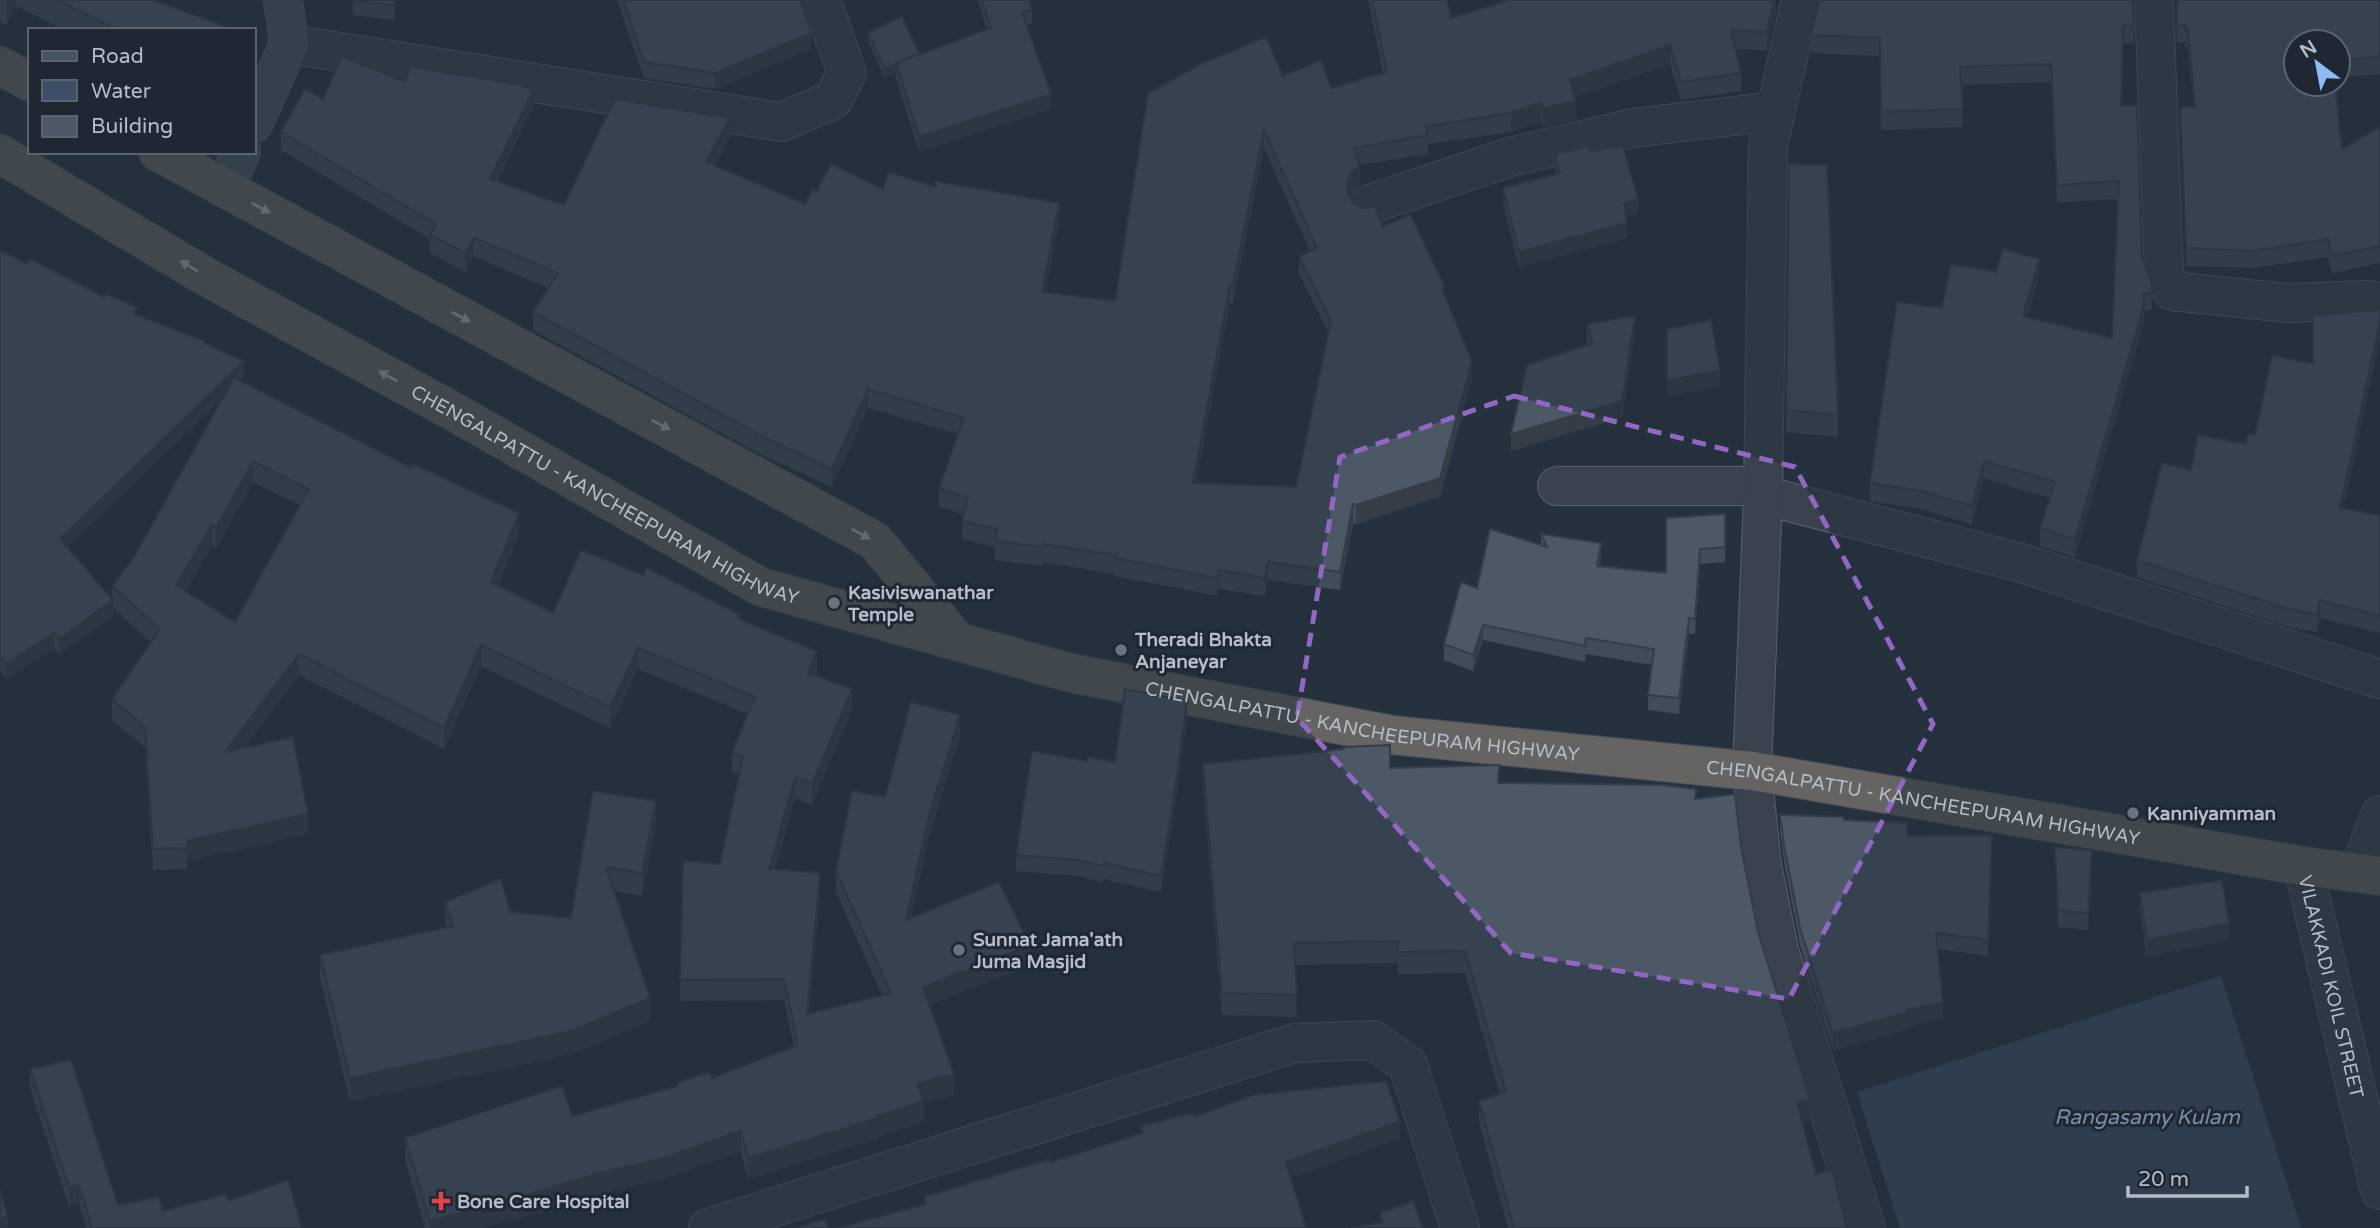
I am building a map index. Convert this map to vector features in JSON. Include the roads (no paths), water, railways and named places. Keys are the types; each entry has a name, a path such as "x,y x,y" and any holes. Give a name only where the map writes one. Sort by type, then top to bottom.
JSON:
{"highway":[{"path":"0,66 28,81"},
{"name":"CHENGALPATTU - KANCHEEPURAM HIGHWAY","path":"0,154 210,279 468,419 761,587 1071,673 1392,735 1752,771 2303,866 2369,874"},
{"path":"162,154 875,541 957,641"}],"main road":[{"path":"256,118 289,44 283,0"},
{"path":"225,188 240,154"}],"street":[{"path":"289,44 781,122 833,100 846,72 821,0"},
{"path":"1801,0 1768,145 1763,490 1752,771 1762,865 1779,950 1867,1228"},
{"path":"2154,0 2164,275 2172,291 2288,303 2370,300 2380,304"},
{"path":"1368,205 1510,157 1620,131 1776,111"},
{"path":"1557,486 1763,490 2025,564 2380,679"},
{"path":"2369,874 2380,815"},
{"name":"VILAKKADI KOIL STREET","path":"2303,866 2380,1190"},
{"path":"708,1228 1295,1043 1373,1040 1408,1065 1460,1228"}],"water":[{"name":"Rangasamy Kulam","path":"2221,976 2301,1228 1900,1228 1857,1092"}],"place":[{"name":"Kasiviswanathar Temple","path":"834,603"},
{"name":"Theradi Bhakta Anjaneyar","path":"1121,650"},
{"name":"Kanniyamman","path":"2133,813"},
{"name":"Sunnat Jama'ath Juma Masjid","path":"959,950"},
{"name":"Bone Care Hospital","path":"441,1201"}]}
